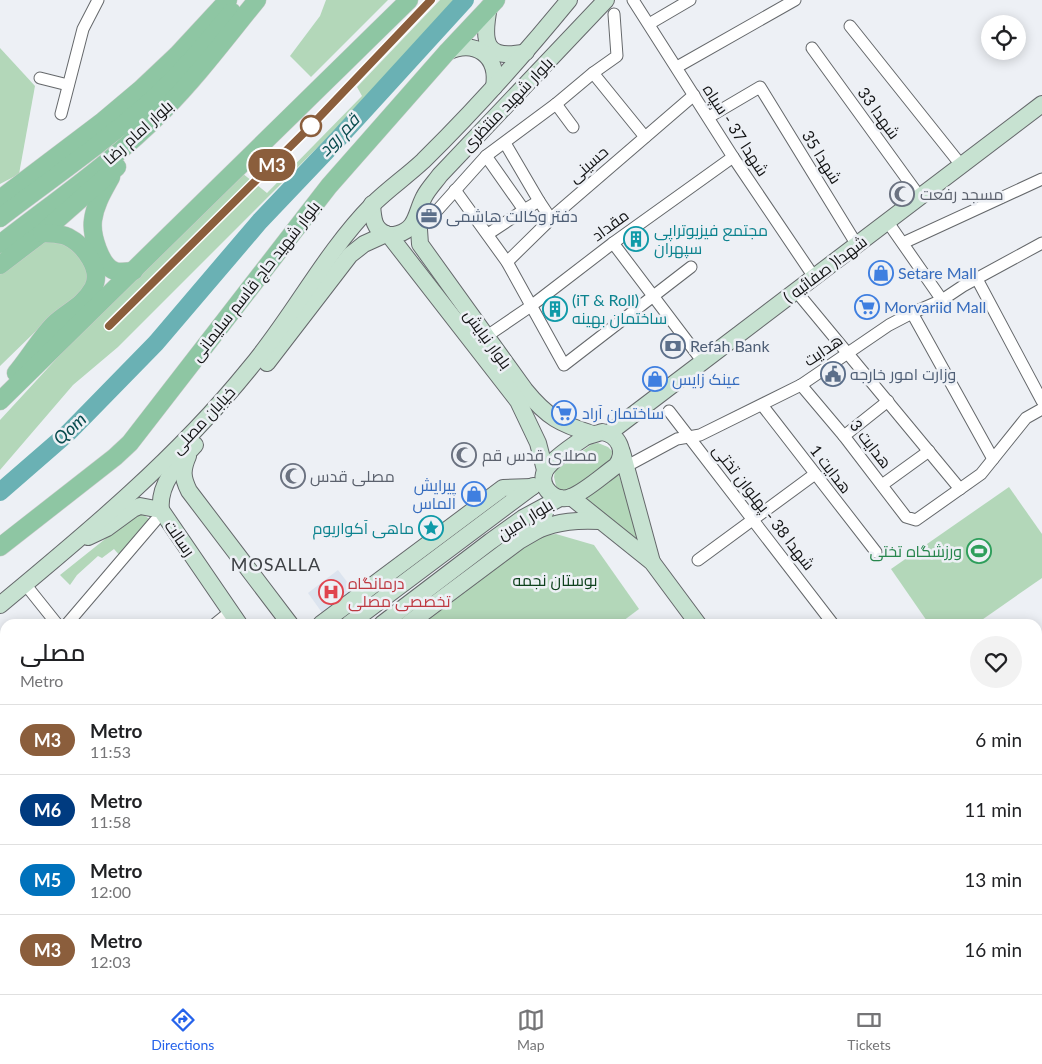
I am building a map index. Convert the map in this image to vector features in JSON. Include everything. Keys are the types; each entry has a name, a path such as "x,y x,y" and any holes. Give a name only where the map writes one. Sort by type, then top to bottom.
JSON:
{"main road":[{"path":"0,199 103,121 141,89 228,0"},
{"name":"بلوار امام رضا","path":"0,218 114,131 152,99 188,65 242,0"},
{"name":"بلوار امام رضا","path":"0,244 126,146 163,112 197,75 256,0"},
{"path":"0,401 409,0"},
{"name":"بلوار شهید منتظری","path":"372,204 422,161 494,87 570,0"},
{"path":"493,4 486,29 486,41 492,51 501,55 526,52"},
{"name":"بلوار شهید حاج قاسم سلیمانی","path":"0,547 130,443 210,337 329,186 447,52 493,4"},
{"name":"بلوار شهید منتظری","path":"426,214 424,198 440,175 607,4"},
{"path":"447,52 457,47 468,46 487,56 495,71 494,87"},
{"name":"شهدا( صفائیه )","path":"601,434 702,362 1042,104"},
{"path":"0,265 42,233 116,168 139,144 163,112"},
{"path":"116,168 98,202 93,220 94,236 98,249 110,268 115,271 134,271"},
{"path":"0,190 35,172"},
{"name":"خیابان مصلی","path":"0,605 151,475 215,410 250,368 339,244 372,204"},
{"name":"بلوار نیایش","path":"372,204 373,218 376,226 388,235 403,252 518,401 538,443 540,478"},
{"name":"خیابان مصلی","path":"160,515 161,493 166,480 258,374 350,255 364,244 408,230 426,214"},
{"name":"بلوار نیایش","path":"426,214 420,244 538,407 562,423 601,434"},
{"path":"0,394 54,325 73,311 87,297 95,285 93,263 78,244 69,237 59,234 42,233"},
{"path":"364,244 380,243 403,252"},
{"path":"601,434 618,441 622,461 652,562"},
{"name":"بلوار امین","path":"356,619 481,526 540,478 550,463 577,443 601,434"},
{"path":"191,449 183,469 184,480 189,491 286,619"},
{"name":"بلوار امین","path":"389,619 523,518 560,500 622,461"},
{"path":"328,619 503,488 540,478 551,494 600,520 652,562 694,619"},
{"path":"538,530 560,500"},
{"name":"رسالت","path":"71,545 108,528 132,509 140,506 151,507 160,515 235,617"},
{"path":"415,619 519,541 538,530 552,524 567,521 600,520"}],"street":[{"path":"61,114 83,29 98,0"},
{"name":"شهدا 37 - سپاه","path":"633,0 733,157 814,277"},
{"path":"649,24 690,0"},
{"path":"677,67 796,0"},
{"path":"426,214 455,190 486,156 556,104 593,73 618,56 607,4"},
{"path":"850,26 961,165"},
{"name":"شهدا 33","path":"812,48 920,197"},
{"path":"593,73 645,138"},
{"path":"40,78 68,85"},
{"name":"شهدا 35","path":"709,117 760,87 857,245"},
{"name":"حسینی","path":"507,262 551,219 694,95"},
{"path":"556,104 574,127"},
{"path":"505,143 551,219"},
{"path":"486,156 524,210"},
{"name":"مقداد","path":"486,336 531,306 613,243 733,157"},
{"path":"903,243 1042,179"},
{"path":"455,190 507,262 564,365 691,267"},
{"path":"488,234 539,202"},
{"path":"887,221 942,300"},
{"path":"613,243 702,362"},
{"name":"هدایت","path":"622,461 677,439 700,435 762,405 801,384 912,313 942,300 1042,243"},
{"path":"977,279 1042,401"},
{"path":"796,291 960,489 981,474 1026,418 1042,409"},
{"path":"912,313 993,459"},
{"name":"هدایت 3","path":"801,384 844,436 906,517 916,520 960,489"},
{"path":"844,436 888,402"},
{"name":"هدایت 1","path":"762,405 876,552"},
{"name":"شهدا 38 - پهلوان تختی","path":"669,411 829,619"},
{"path":"882,485 929,451"},
{"path":"698,560 815,474"},
{"path":"71,619 160,515"},
{"path":"25,584 53,619"}],"shaded area":[{"name":"درمانگاه تخصصی مصلی","path":"338,570 354,591 323,614 308,593"}],"green space":[{"path":"326,0 388,0 311,77 290,56 320,16"},
{"path":"440,0 461,0 376,89 118,347 73,385 0,470 0,420 94,318 242,173 267,193 362,96 357,87"},
{"path":"0,48 35,86 19,174 0,184"},
{"path":"50,239 70,242 91,274 83,294 39,328 0,366 0,272 40,242"},
{"path":"598,443 612,451 611,463 571,490 561,490 556,486 555,471 592,444"},
{"path":"618,473 645,549 578,501"},
{"name":"ورزشگاه تختی","path":"1009,487 1042,534 1042,578 983,619 926,619 891,569"},
{"path":"139,512 151,520 121,557 114,549 102,558 98,556 77,575 70,585 60,575"},
{"name":"بوستان نجمه","path":"556,534 594,545 639,609 626,619 421,619 540,536"}],"waterway":[{"name":"قم رود","path":"0,492 69,432 156,343 260,221 465,0"}],"railway":[{"path":"109,326 309,128 431,0"}],"metro line":[{"name":"M3","path":"109,326 309,128 431,0"}],"place":[{"name":"مسجد رفعت","path":"902,194"},
{"name":"دفتر وکالت هاشمی","path":"429,216"},
{"name":"مجتمع فیزیوتراپی سپهران","path":"636,239"},
{"name":"Setare Mall","path":"881,273"},
{"name":"Morvariid Mall","path":"867,307"},
{"name":"(iT & Roll) ساختمان بهینه","path":"555,309"},
{"name":"Refah Bank","path":"673,346"},
{"name":"وزارت امور خارجه","path":"833,374"},
{"name":"عینک زایس","path":"655,379"},
{"name":"ساختمان آراد","path":"564,413"},
{"name":"مصلای قدس قم","path":"464,455"},
{"name":"مصلی قدس","path":"293,476"},
{"name":"پیرایش الماس","path":"474,494"},
{"name":"ماهی آکواریوم","path":"431,528"},
{"name":"ورزشگاه تختی","path":"979,551"},
{"name":"درمانگاه تخصصی مصلی","path":"331,592"}],"district":[{"name":"MOSALLA","path":"276,565"}],"water label":[{"name":"Qom","path":"70,429"}]}
